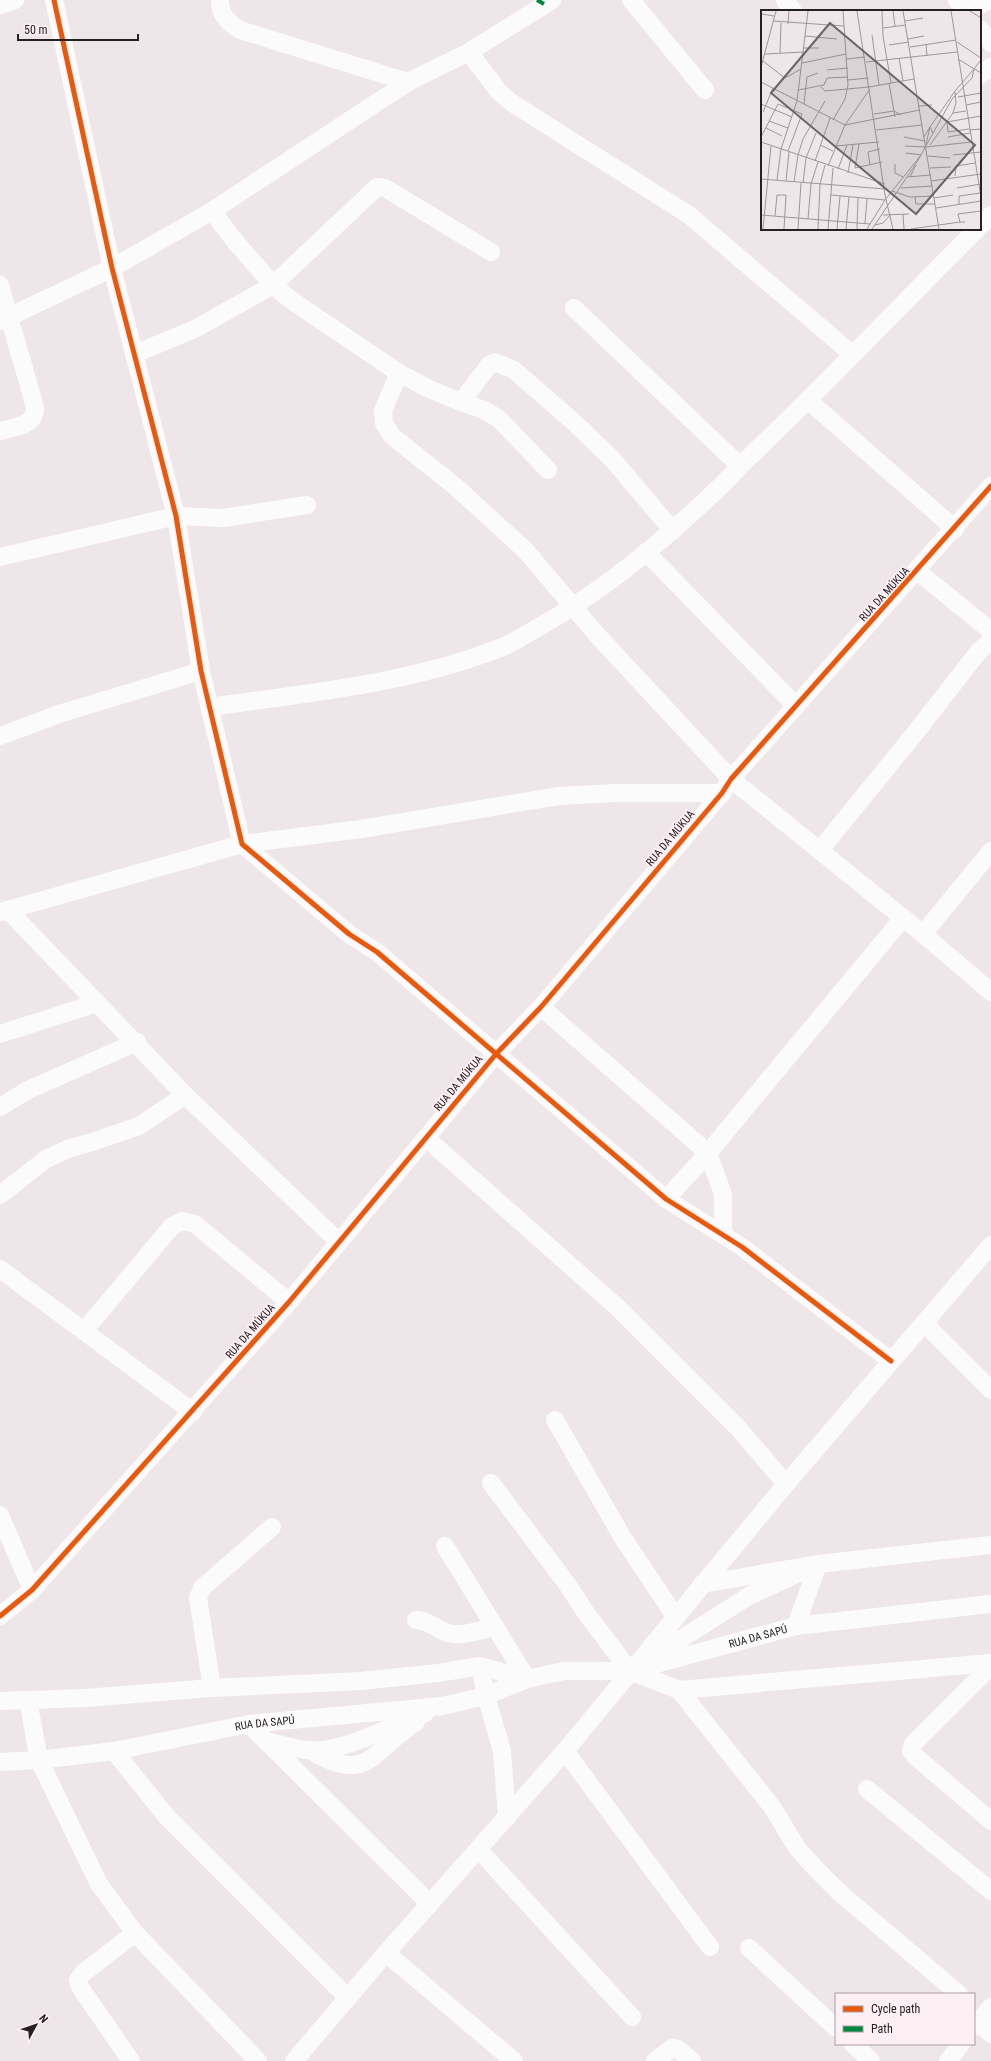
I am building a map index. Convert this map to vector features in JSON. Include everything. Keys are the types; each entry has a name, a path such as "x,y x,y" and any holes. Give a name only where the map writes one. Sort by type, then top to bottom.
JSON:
{"street":[{"path":"0,4 15,0"},
{"path":"54,0 112,268 176,516 201,670 242,844 349,934 377,952 666,1199 723,1234 891,1361"},
{"path":"220,0 219,6 224,16 230,24 240,30 408,82"},
{"path":"5,319 112,268 212,211 408,82 469,52 552,0"},
{"path":"631,0 705,90"},
{"path":"785,0 792,10"},
{"path":"957,0 965,10"},
{"path":"972,10 989,0"},
{"path":"981,30 991,43"},
{"path":"469,52 499,92 512,103 689,215 852,354"},
{"path":"981,74 991,68"},
{"path":"134,354 195,329 273,285 374,189 381,187 491,252"},
{"path":"212,211 234,240 273,285 297,304 400,373 429,389 484,410 499,419 548,470"},
{"path":"981,225 991,215"},
{"path":"210,707 363,686 467,659 501,648 574,607 597,591 673,531 809,401 852,354 976,230"},
{"path":"0,285 5,319 35,407 36,414 29,423 0,431"},
{"path":"574,308 740,466"},
{"path":"461,402 490,364 495,362 514,370 577,424 613,460 673,531"},
{"path":"400,373 383,411 384,423 392,436 456,487 526,551 726,786 820,850 991,992"},
{"path":"809,401 954,529"},
{"name":"RUA DA MÚKUA","path":"0,1616 32,1590 289,1302 496,1054 541,1007 726,786 991,486"},
{"path":"0,557 176,516 223,518 307,505"},
{"path":"646,552 796,706"},
{"path":"917,571 991,631"},
{"path":"820,850 912,737 979,651 991,641"},
{"path":"0,736 62,713 201,670"},
{"path":"339,1242 185,1095 137,1042 4,911 242,844 361,829 560,796 726,786"},
{"path":"923,934 991,851"},
{"path":"666,1199 708,1152 903,918"},
{"path":"0,1034 97,1003"},
{"path":"541,1007 708,1152 723,1194 723,1234"},
{"path":"0,1107 28,1090 137,1042"},
{"path":"0,1195 46,1159 70,1148 97,1141 139,1126 185,1095"},
{"path":"426,1138 618,1307 739,1430 786,1484"},
{"path":"84,1331 172,1226 182,1221 195,1224 289,1302"},
{"path":"294,2061 386,1953 479,1850 565,1751 675,1616 786,1484 991,1245"},
{"path":"0,1269 192,1412"},
{"path":"924,1322 991,1390"},
{"path":"555,1420 623,1538 675,1616"},
{"path":"491,1483 630,1671 679,1690 988,1667"},
{"path":"0,1515 32,1590"},
{"path":"212,1688 198,1598 202,1588 272,1527"},
{"path":"702,1584 818,1564 991,1545"},
{"path":"444,1546 527,1679"},
{"path":"630,1671 749,1596 818,1564"},
{"path":"796,1626 818,1564"},
{"name":"RUA DA SAPÚ","path":"0,1762 39,1760 114,1751 249,1724 442,1706 486,1696 527,1679 564,1671 630,1671 796,1626 991,1604"},
{"path":"416,1620 428,1622 447,1633 457,1634 494,1627"},
{"path":"480,1666 486,1696 502,1751 507,1818"},
{"name":"RUA DA SAPÚ","path":"0,1701 85,1698 212,1688 361,1681 438,1673 480,1666 527,1679"},
{"path":"988,1667 913,1744 911,1751 991,1821"},
{"path":"679,1690 773,1808 797,1848 816,1869 839,1892 958,1993"},
{"path":"28,1700 39,1760 99,1884 135,1933 258,2061"},
{"path":"309,1750 344,1745 442,1706"},
{"path":"266,1740 309,1750 328,1762 351,1765 364,1763 377,1756 407,1728 442,1706"},
{"path":"249,1724 430,1904"},
{"path":"114,1751 167,1816 348,1998"},
{"path":"565,1751 710,1947"},
{"path":"867,1789 991,1891"},
{"path":"479,1850 632,2017"},
{"path":"131,2061 80,1987 78,1980 83,1973 135,1933"},
{"path":"749,1948 835,2027"},
{"path":"386,1953 514,2061"},
{"path":"980,2015 991,2034"},
{"path":"854,2045 871,2061"},
{"path":"948,2061 960,2045"},
{"path":"655,2061 672,2048 678,2049 692,2061"}],"marked path":[{"path":"537,0 546,5"}],"cycle path":[{"path":"54,0 112,268 176,516 201,671 242,844 349,934 377,952 666,1199 742,1247 891,1361"},
{"path":"0,1616 32,1590 289,1302 496,1054 541,1007 722,793 731,779 991,486"}]}
